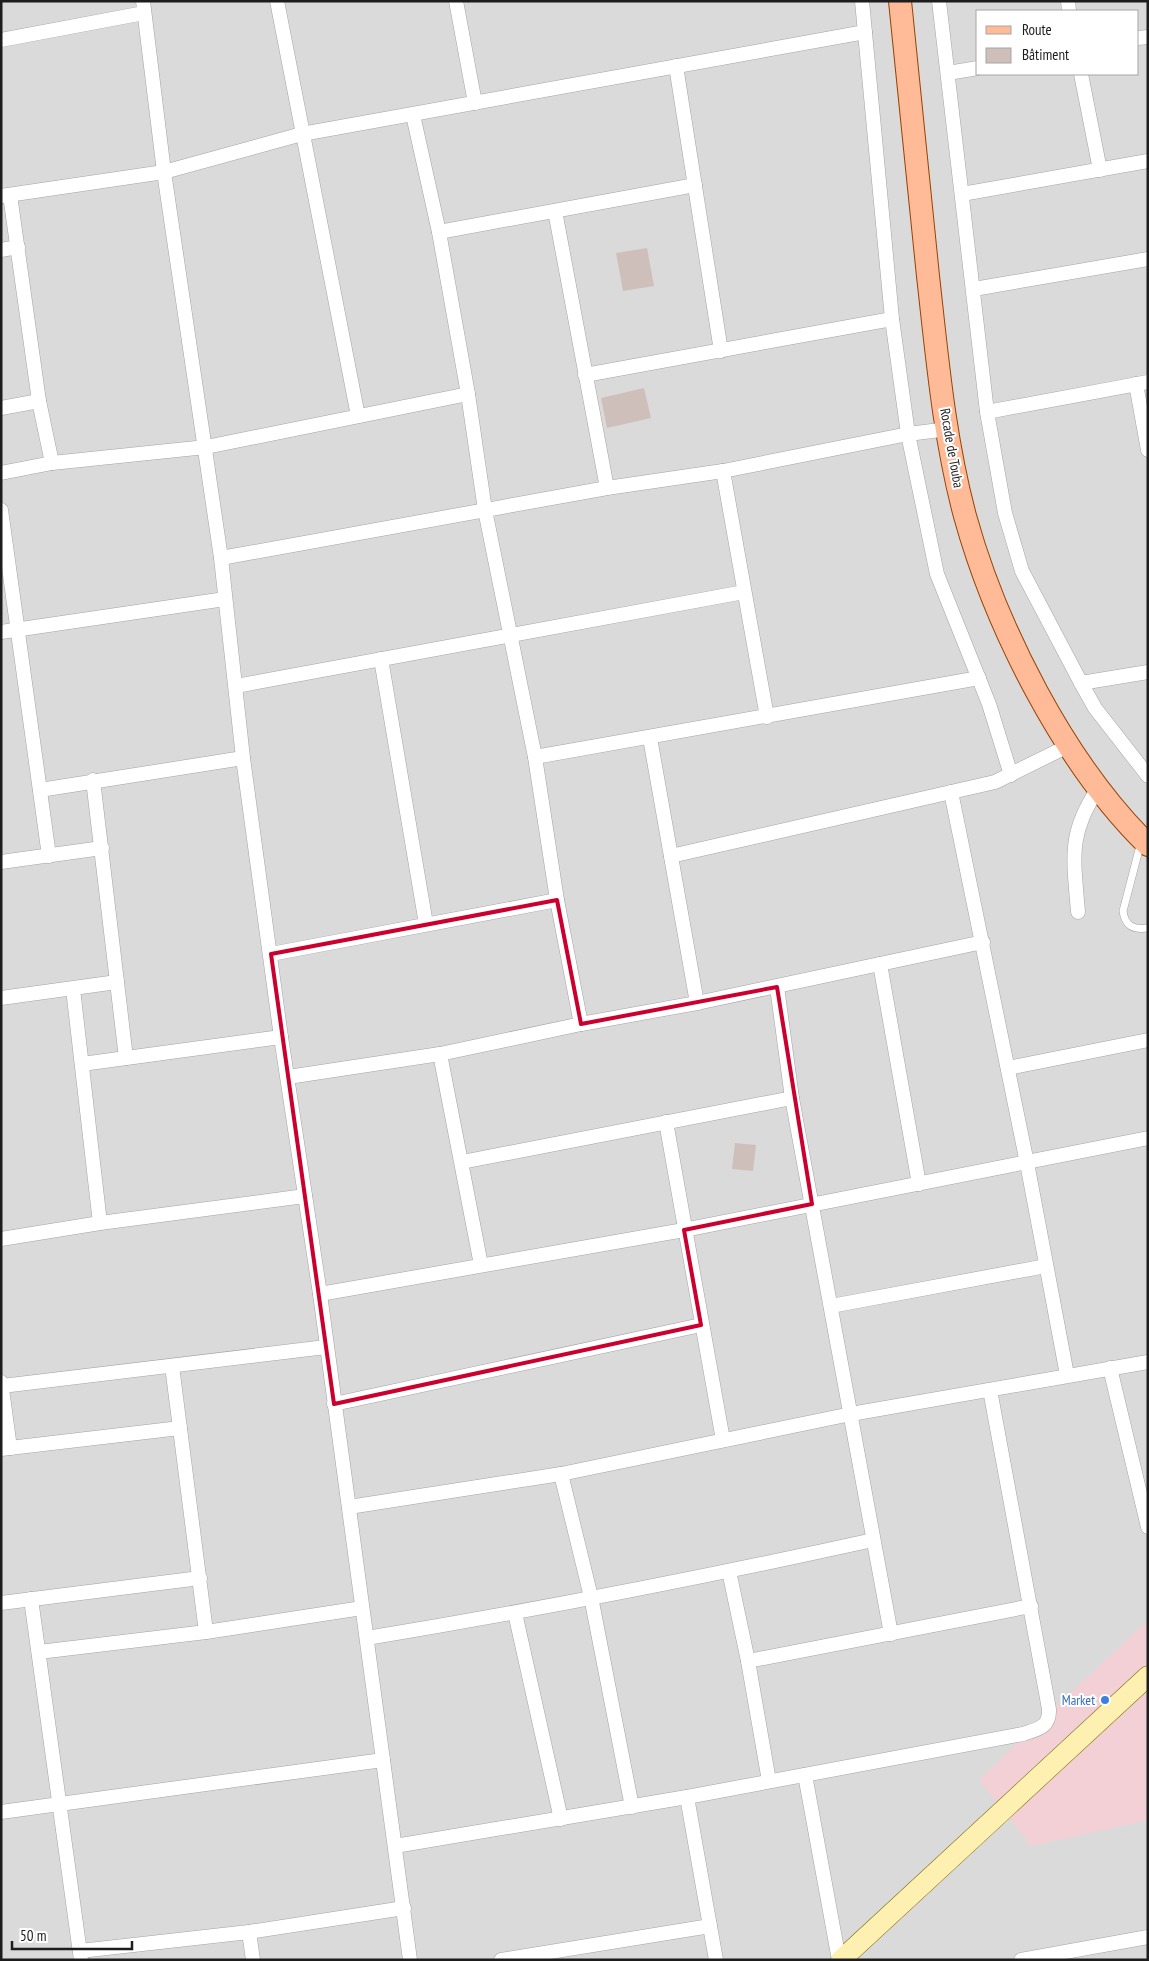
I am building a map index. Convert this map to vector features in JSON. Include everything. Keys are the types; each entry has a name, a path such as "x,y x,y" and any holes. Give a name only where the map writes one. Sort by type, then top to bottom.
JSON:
{"main road":[{"name":"Rocade de Touba","path":"900,1 937,361 966,518 984,574 1017,651 1041,697 1098,790 1145,842"}],"street":[{"path":"277,1 358,416"},
{"path":"456,1 475,103"},
{"path":"862,1 892,319 908,434 938,574 979,678 1012,775"},
{"path":"939,1 987,412 1005,513 1022,571 1081,683 1095,708 1148,776"},
{"path":"1,40 144,7 164,172 206,446 221,558 243,758 281,1037 320,1294 410,1960"},
{"path":"52,463 39,402 18,247 6,195 164,172 302,134 866,32"},
{"path":"676,66 722,351"},
{"path":"948,73 976,68"},
{"path":"1081,75 1100,170"},
{"path":"413,115 439,232 468,394 485,510 535,757 557,900 581,1024"},
{"path":"962,194 1148,161"},
{"path":"439,232 695,185"},
{"path":"555,211 607,488"},
{"path":"1,250 18,247"},
{"path":"974,289 1148,258"},
{"path":"585,375 892,319"},
{"path":"987,412 1142,383 1148,450"},
{"path":"1,473 52,463 206,446 468,394"},
{"path":"1,408 39,402"},
{"path":"221,558 607,488 723,471 908,434 948,428"},
{"path":"723,471 767,717"},
{"path":"1,510 50,856"},
{"path":"236,686 511,637 744,592"},
{"path":"1,632 225,599"},
{"path":"381,659 426,924"},
{"path":"1081,683 1148,672"},
{"path":"535,757 979,678"},
{"path":"650,738 697,1003"},
{"path":"671,856 995,782 1070,745"},
{"path":"40,790 93,780 243,758"},
{"path":"93,780 126,1058"},
{"path":"1078,912 1074,862 1075,839 1083,811 1098,790"},
{"path":"951,792 1028,1163 1067,1375"},
{"path":"1,862 102,848"},
{"path":"271,954 557,900"},
{"path":"288,1077 440,1054 581,1024 777,987 983,942"},
{"path":"880,964 919,1184"},
{"path":"1,998 117,982"},
{"path":"777,987 792,1098 852,1414 890,1634"},
{"path":"73,989 100,1223"},
{"path":"82,1064 281,1037"},
{"path":"1008,1068 1148,1040"},
{"path":"440,1054 482,1265"},
{"path":"462,1162 792,1098"},
{"path":"666,1122 701,1325 724,1440"},
{"path":"320,1294 684,1230 1148,1138"},
{"path":"1,1239 100,1223 305,1196"},
{"path":"831,1306 1046,1266"},
{"path":"334,1404 701,1325"},
{"path":"2,1386 326,1347"},
{"path":"349,1507 561,1474 852,1414 1148,1362"},
{"path":"172,1366 206,1632"},
{"path":"1110,1368 1148,1527"},
{"path":"1,1382 6,1449 180,1428"},
{"path":"395,1846 687,1797 1023,1734 1041,1728 1050,1719 1049,1709 990,1390"},
{"path":"561,1474 591,1597 632,1807"},
{"path":"367,1638 515,1613 729,1572 873,1540"},
{"path":"729,1572 748,1662 769,1782"},
{"path":"1,1603 200,1578"},
{"path":"31,1599 81,1955 404,1908"},
{"path":"748,1662 1031,1606"},
{"path":"39,1652 206,1632 362,1608"},
{"path":"515,1613 561,1819"},
{"path":"840,1960 1148,1676"},
{"path":"1,1812 383,1760"},
{"path":"805,1775 840,1960"},
{"path":"687,1797 716,1960"},
{"path":"501,1960 710,1926"},
{"path":"249,1932 253,1960"},
{"path":"1021,1960 1148,1937"}],"lane":[{"path":"1145,842 1123,911 1124,921 1130,927 1148,928"}],"highlighted area":[{"path":"557,900 581,1024 777,987 812,1204 684,1230 701,1325 334,1404 271,954"}],"shaded area":[{"path":"1,1 1148,1 1148,1960 1,1960"},
{"name":"Market","path":"1148,1620 1148,1820 1031,1846 979,1780"}],"building":[{"path":"647,248 654,286 623,291 616,253"},
{"path":"644,388 651,418 607,428 601,398"},
{"path":"735,1143 756,1145 753,1171 732,1169"}],"place":[{"name":"Market","path":"1105,1700"}]}
